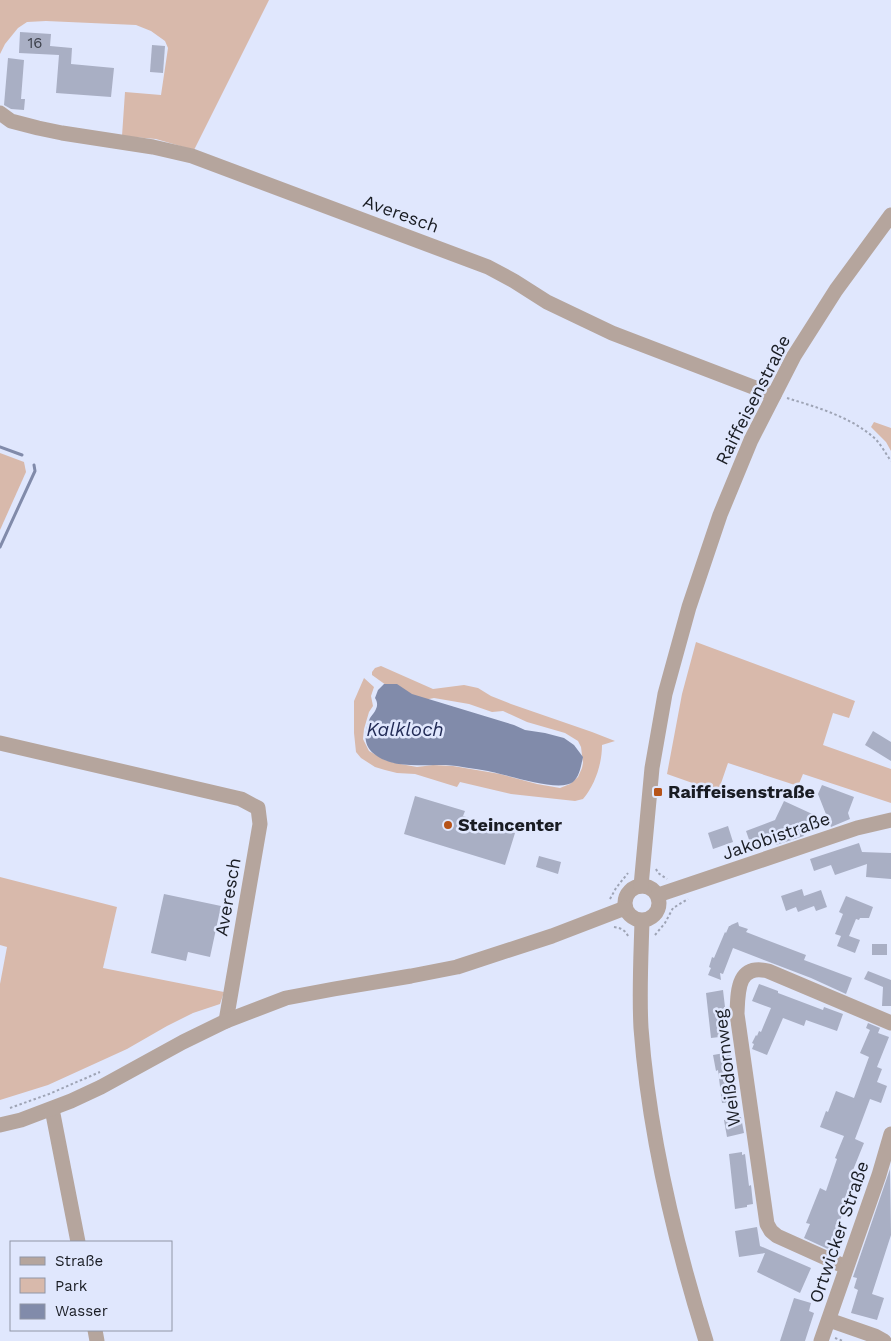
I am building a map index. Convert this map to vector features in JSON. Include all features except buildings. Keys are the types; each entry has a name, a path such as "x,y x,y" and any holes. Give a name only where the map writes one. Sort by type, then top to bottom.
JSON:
{"street":[{"name":"Averesch","path":"0,113 11,121 38,128 152,147 192,156 480,264 514,281 547,302 603,329 774,394"},
{"name":"Raiffeisenstraße","path":"641,886 649,791 665,694 692,598 720,515 751,440 794,356 836,290 891,215"},
{"name":"Averesch","path":"0,743 241,799 258,808 260,824 227,1015"},
{"name":"Jakobistraße","path":"658,895 857,828 891,820"},
{"path":"641,886 651,888 658,895 660,907 654,917 642,921 632,918 626,908 628,894 636,887 641,886"},
{"path":"0,1125 52,1109 101,1087 183,1042 227,1015 286,998 457,967 552,936 626,908"},
{"path":"642,921 640,966 642,1027 656,1148 672,1222 706,1341"},
{"name":"Weißdornweg","path":"846,1267 785,1240 771,1231 767,1224 737,1014 740,984 746,973 761,969 891,1022"},
{"path":"52,1109 78,1241"},
{"name":"Ortwicker Straße","path":"821,1341 879,1175 891,1134"},
{"path":"829,1320 886,1338"}],"path":[{"path":"774,394 824,410 849,421 874,436 891,460"},
{"path":"673,890 671,882 658,873 655,868 642,867 631,870 616,888 612,897 604,904 611,926 626,932 629,939 653,940 673,908 692,897"},
{"path":"8,1109 49,1094 106,1069"}],"green space":[{"path":"0,0 269,0 194,150 156,139 122,136 125,92 161,95 168,48 165,41 151,31 136,25 46,21 27,22 18,28 5,44 0,54"},
{"path":"874,422 891,428 891,451 886,442 871,427"},
{"path":"0,453 24,462 26,472 0,530"},
{"path":"696,642 855,701 849,718 833,713 823,745 891,769 891,803 803,774 798,786 728,763 718,792 667,774 682,694"},
{"path":"381,666 433,689 464,685 478,688 491,696 511,704 615,741 602,745 601,759 594,781 583,799 575,801 511,794 460,782 457,787 415,774 397,773 375,767 361,758 356,752 354,701 364,678 374,687 371,696 373,706 369,712 363,739 369,751 385,760 417,767 433,765 453,766 500,774 560,788 570,784 578,777 583,763 581,747 578,741 565,733 527,722 503,711 492,712 469,704 434,698 419,701 386,685 372,675 375,668"},
{"path":"0,877 117,907 103,968 224,992 220,1004 193,1013 127,1049 48,1085 0,1100 0,984 7,947 0,945"}],"water":[{"name":"Kalkloch","path":"384,684 397,684 412,694 525,730 564,738 574,745 583,757 579,774 573,782 566,785 556,785 532,782 488,771 462,767 408,765 389,762 373,753 366,741 368,722 377,708 375,698 378,690"}],"waterway":[{"path":"0,447 22,455"},
{"path":"0,547 35,471 34,465"}],"place":[{"name":"Raiffeisenstraße","path":"658,792"},
{"name":"Steincenter","path":"448,825"}]}
